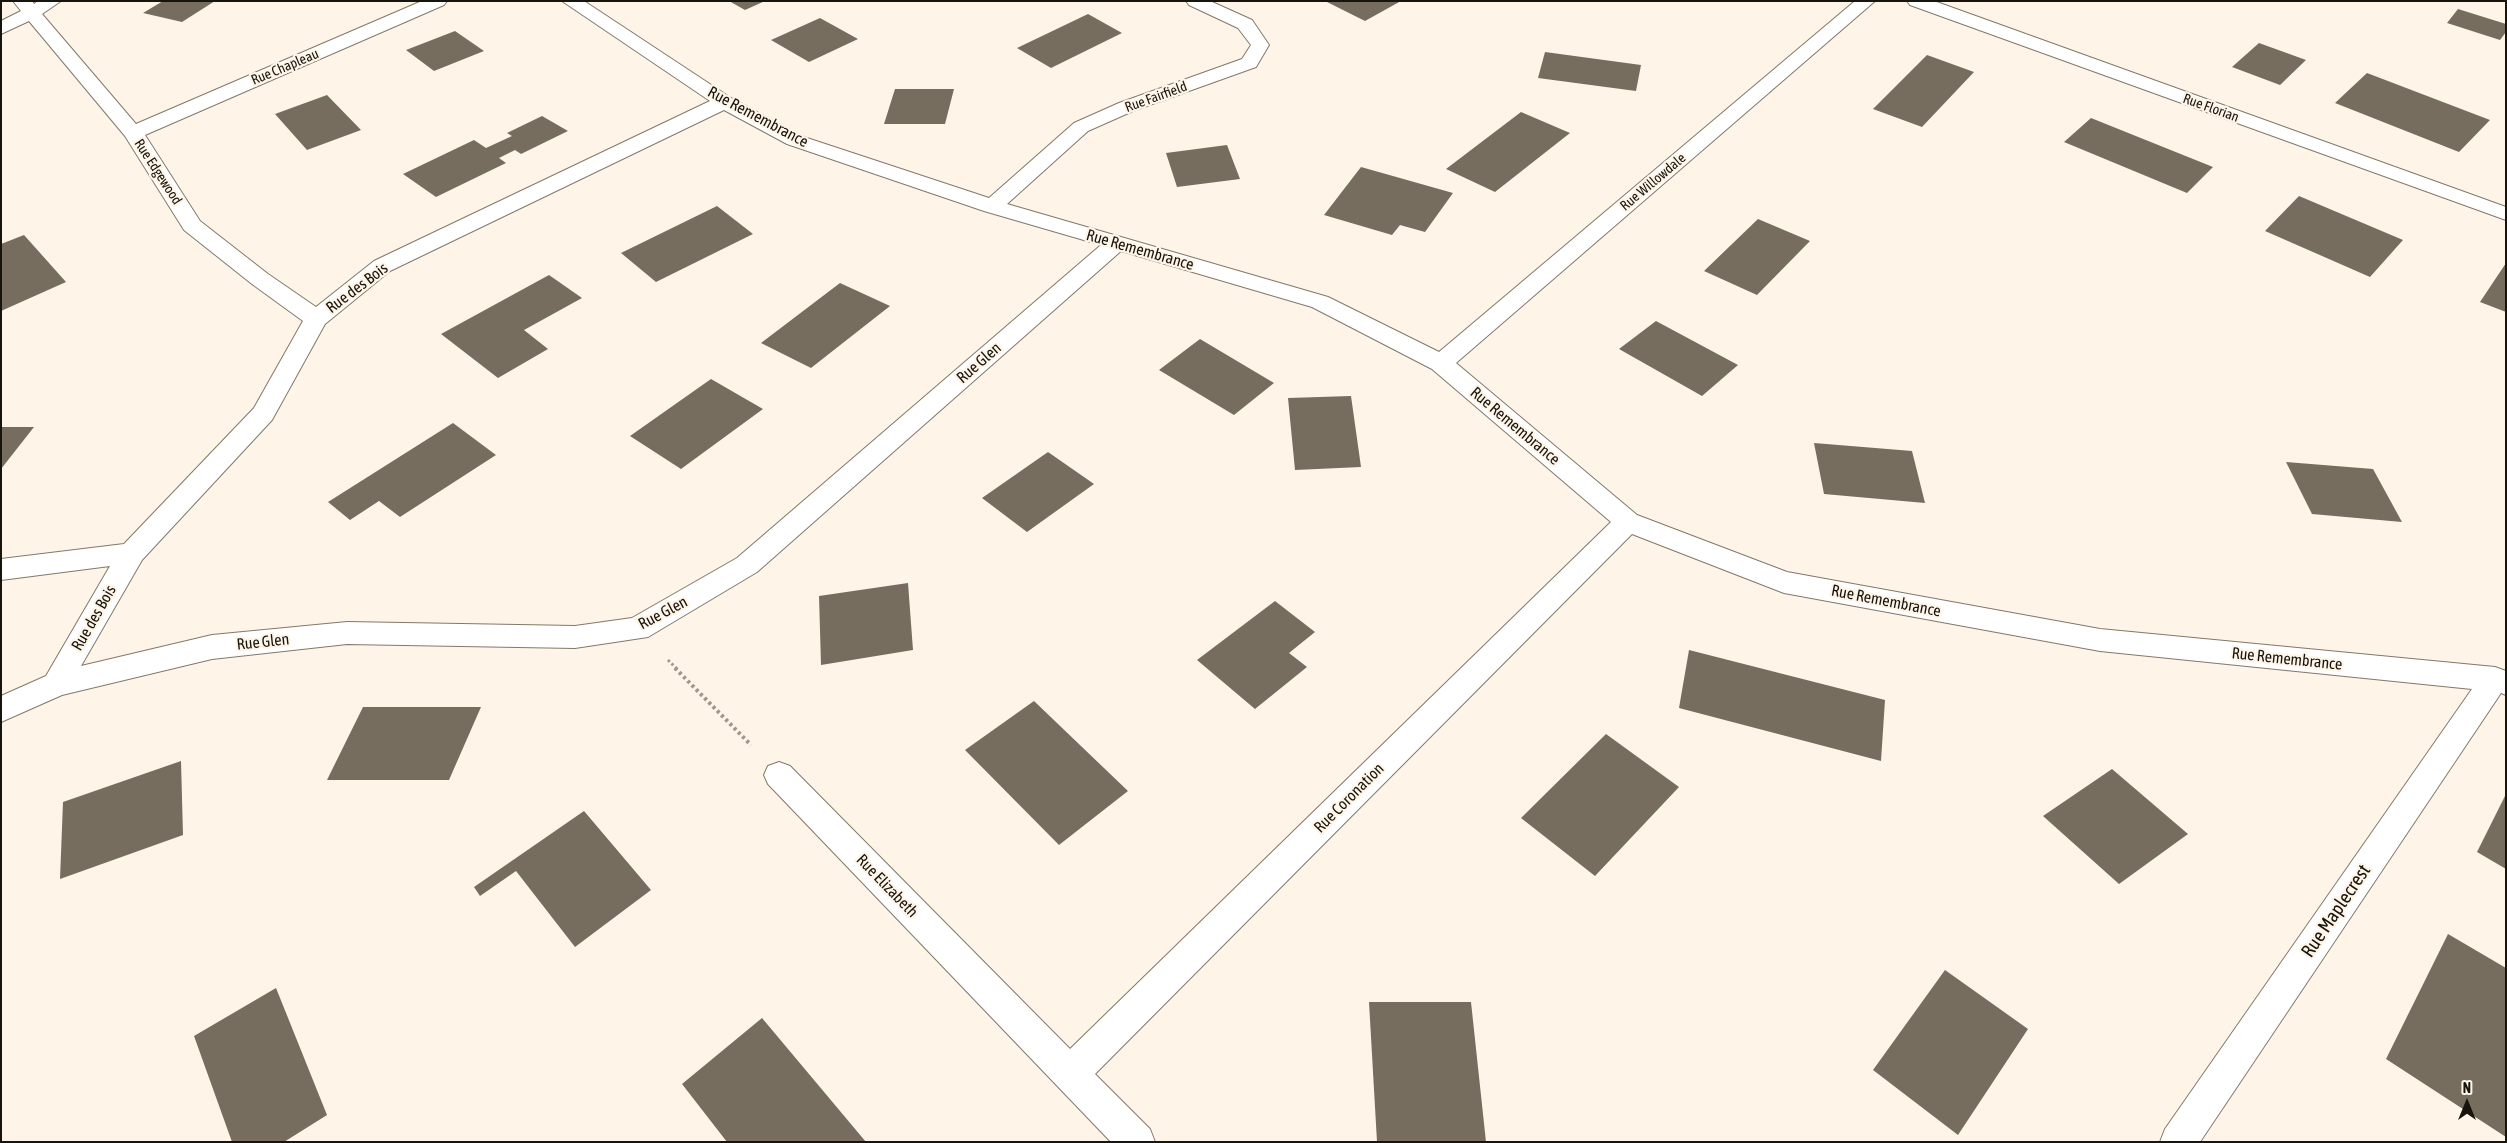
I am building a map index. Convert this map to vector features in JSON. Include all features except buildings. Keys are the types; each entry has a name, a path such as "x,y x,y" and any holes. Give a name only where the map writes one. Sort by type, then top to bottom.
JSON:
{"street":[{"path":"1,29 27,7 52,1"},
{"name":"Rue Chapleau","path":"133,133 438,1"},
{"name":"Rue Remembrance","path":"571,1 724,102 794,140 992,206 1116,244 1320,302 1441,363 1628,522 1784,582 2100,640 2500,681"},
{"name":"Rue Fairfield","path":"992,206 1081,127 1126,107 1249,63 1260,45 1245,24 1196,1"},
{"name":"Rue Willowdale","path":"1441,363 1866,1"},
{"name":"Rue Florian","path":"1916,1 2506,214"},
{"name":"Rue Edgewood","path":"27,7 133,133 192,225 260,279 316,319"},
{"name":"Rue des Bois","path":"56,684 132,553 262,414 316,319 382,266 724,102"},
{"name":"Rue Glen","path":"56,684 212,647 338,634 575,637 638,629 747,565 1116,244"},
{"name":"Rue Coronation","path":"1070,1074 1628,522"},
{"path":"1,570 132,553"},
{"name":"Rue Maplecrest","path":"2178,1142 2500,681"},
{"path":"1,710 56,684"},
{"name":"Rue Elizabeth","path":"780,775 1137,1142"}],"path":[{"path":"638,629 780,775"}]}
